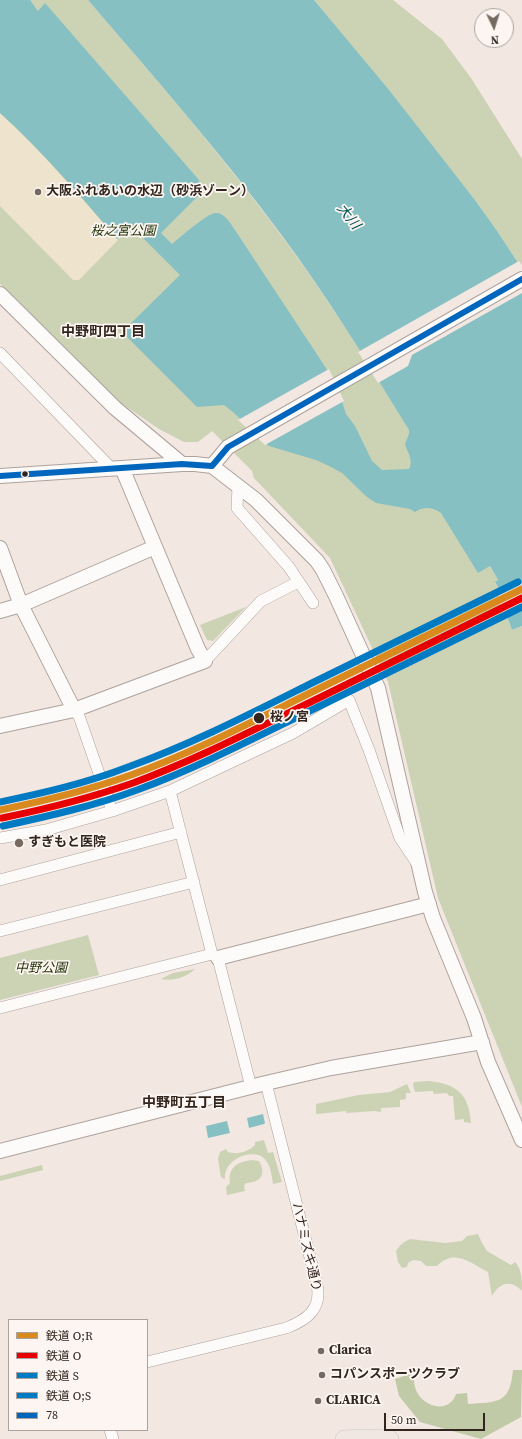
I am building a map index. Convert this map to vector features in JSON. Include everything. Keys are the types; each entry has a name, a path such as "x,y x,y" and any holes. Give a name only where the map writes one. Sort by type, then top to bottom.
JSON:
{"main road":[{"path":"344,1439 390,1439"}],"street":[{"path":"212,466 228,448 522,279"},
{"path":"0,294 115,408 182,464"},
{"path":"0,353 117,468 155,547 198,649 205,661"},
{"path":"0,476 182,464 212,466 256,500 317,561 336,596 378,688 433,918 474,1018 488,1062 522,1140"},
{"path":"238,487 237,508 289,567 313,603"},
{"path":"0,611 21,604 155,547"},
{"path":"0,548 21,604 74,710 79,716 112,811"},
{"path":"0,726 74,710 205,661 261,601 298,582"},
{"path":"0,838 46,830 112,811 170,791 293,733 349,700 369,750 400,838 420,868"},
{"path":"170,791 251,1087"},
{"path":"0,880 181,832"},
{"path":"0,931 194,882"},
{"path":"0,1008 429,904"},
{"path":"0,1151 330,1068 482,1042"},
{"name":"ハナミズキ通り","path":"148,1362 286,1328 301,1322 309,1316 317,1303 317,1285 266,1083"}],"green space":[{"name":"桜之宮公園","path":"0,0 88,0 177,104 234,174 290,247 364,356 410,430 498,580 495,583 500,591 501,600 512,630 522,626 522,1107 438,898 388,682 330,558 254,478 252,471 212,431 198,442 184,442 159,429 118,401 0,284"},
{"path":"314,0 393,0 442,39 471,78 522,159 522,269 475,200"},
{"path":"246,607 213,641 207,640 200,625"},
{"name":"中野公園","path":"88,935 99,975 0,1000 0,958"},
{"path":"195,969 187,975 179,978 170,980 161,979 173,973"},
{"path":"414,1082 439,1082 460,1092 468,1105 471,1123 464,1122 464,1119 455,1120 453,1096 449,1096 447,1093 434,1094 433,1091 415,1092 413,1085"},
{"path":"407,1084 411,1093 406,1093 406,1099 400,1100 400,1107 381,1108 381,1112 346,1113 346,1111 316,1114 316,1104 359,1095 390,1092"},
{"path":"264,1140 268,1153 273,1152 282,1182 273,1184 268,1164 263,1157 249,1154 235,1160 229,1165 225,1178 224,1179 221,1177 218,1159 220,1152 226,1149 231,1153 242,1152 255,1145 255,1142"},
{"path":"252,1160 259,1161 262,1169 261,1177 254,1182 247,1183 244,1188 245,1191 227,1195 226,1187 230,1183 230,1173 232,1169 242,1162"},
{"path":"42,1165 43,1170 0,1181 0,1176"},
{"path":"478,1234 487,1251 511,1265 515,1262 522,1279 522,1291 514,1285 506,1284 498,1288 492,1296 488,1272 469,1261 462,1259 450,1258 437,1266 426,1266 421,1261 413,1260 408,1263 407,1267 402,1268 398,1262 396,1251 405,1241 410,1239 445,1243 462,1241 467,1236"},
{"path":"513,1370 522,1370 521,1417 481,1439 420,1422 399,1396 395,1379 410,1374 414,1378 414,1384 418,1394 428,1404 435,1406 447,1405 452,1401 456,1394 467,1393 468,1404 487,1403 501,1399 505,1395 509,1389"}],"sand":[{"name":"大阪ふれあいの水辺（砂浜ゾーン）","path":"0,113 46,159 118,240 79,280 73,280 0,206"}],"water":[{"name":"大川","path":"0,0 30,0 38,11 45,3 199,180 201,189 200,194 161,233 172,244 212,214 218,213 225,217 326,368 341,398 346,414 355,426 372,461 382,470 409,469 411,462 405,444 409,430 331,305 280,233 234,173 88,0 314,0 389,90 475,200 522,269 522,626 512,630 501,600 500,591 495,582 498,580 490,566 478,573 441,513 431,508 425,508 415,512 410,509 376,503 367,497 342,473 329,466 316,460 269,446 224,405 197,407 122,332 180,275 131,226 117,239 46,158 0,113"},
{"path":"263,1114 264,1124 249,1128 247,1118"},
{"path":"227,1121 230,1133 208,1138 206,1126"}],"pier":[{"path":"519,261 522,265 522,293 412,355 408,366 378,383 358,352"},
{"path":"329,369 344,401 265,445 238,420"},
{"path":"522,583 522,603 503,612 498,595"}],"rail line":[{"name":"S","path":"0,802 81,783 152,758 244,717 518,582"},
{"name":"O;R","path":"0,810 99,786 155,766 248,724 522,589"},
{"name":"O","path":"2,818 101,794 181,764 522,598"},
{"name":"O;S","path":"3,826 88,806 137,790 185,771 522,607"}],"transit line":[{"name":"78","path":"0,476 182,464 212,466 228,447 522,279"}],"place":[{"name":"大阪ふれあいの水辺（砂浜ゾーン）","path":"38,192"},
{"name":"桜ノ宮","path":"259,718"},
{"name":"すぎもと医院","path":"19,843"},
{"name":"Clarica","path":"321,1351"},
{"name":"コパンスポーツクラブ","path":"322,1375"},
{"name":"CLARICA","path":"318,1401"}],"district":[{"name":"中野町四丁目","path":"103,332"},
{"name":"中野町五丁目","path":"184,1103"}]}
